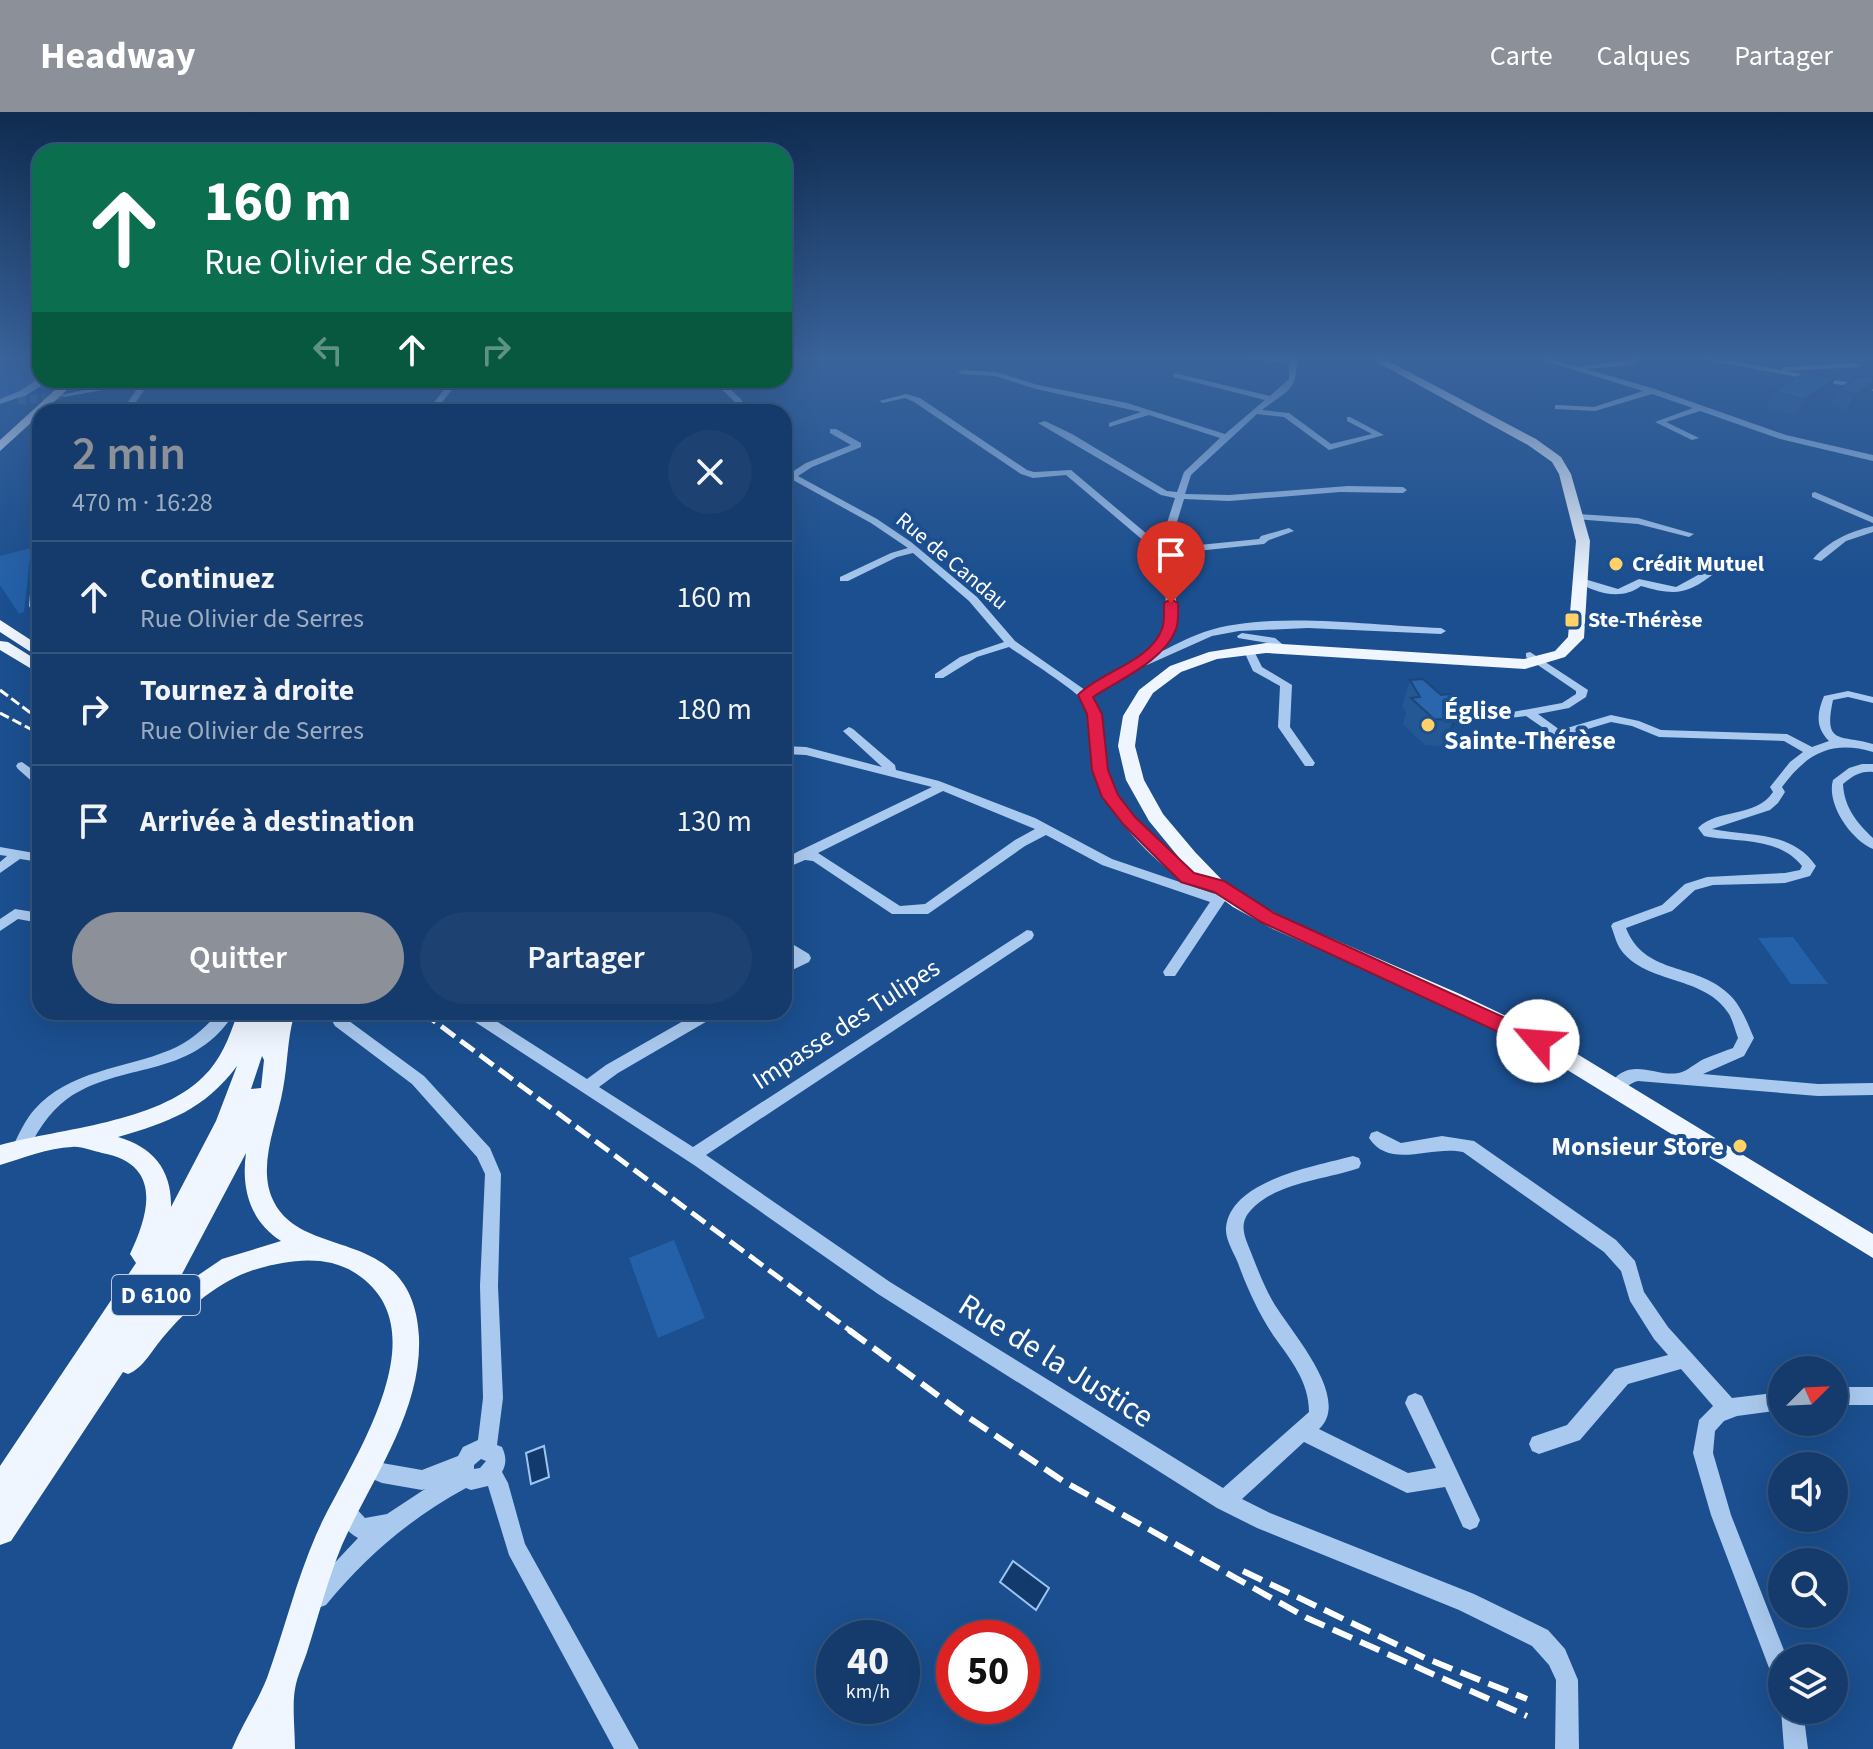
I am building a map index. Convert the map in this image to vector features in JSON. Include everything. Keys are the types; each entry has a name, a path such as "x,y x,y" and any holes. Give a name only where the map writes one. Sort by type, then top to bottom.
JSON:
{"main road":[{"path":"0,447 16,432"},
{"path":"1512,432 1550,453 1565,474 1578,517 1583,541 1577,632 1572,645 1560,654 1514,664 1282,648 1248,649 1194,661 1158,680 1134,706 1125,743 1133,783 1144,803 1181,850 1221,893 1268,918 1523,1034 1616,1087 1873,1247"},
{"path":"0,625 32,647"},
{"path":"0,642 32,664"},
{"path":"10,1151 162,1116 199,1095 229,1063 246,1020"},
{"name":"D 6100","path":"0,1491 105,1336 174,1226 212,1155 233,1107 249,1064 260,1020"},
{"name":"D 6100","path":"0,1531 156,1296 190,1236 242,1133 282,1020"},
{"path":"249,1749 280,1685 300,1619 344,1510 390,1413 402,1374 404,1322 398,1298 370,1267 320,1249 276,1225 259,1197 256,1178 260,1128 274,1079 276,1041"},
{"path":"0,1483 137,1263 159,1218 161,1198 158,1181 137,1154 122,1147 75,1137"},
{"path":"0,1531 166,1313 206,1281 233,1267 276,1253 320,1249"},
{"path":"278,1749 280,1685"}],"street":[{"path":"792,474 858,445 835,432"},
{"path":"965,432 1024,472 1033,475 1068,472 1163,552 1264,541 1264,538 1289,531"},
{"path":"1062,432 1164,493 1178,496 1341,489 1403,490"},
{"path":"1210,432 1225,437"},
{"path":"1221,893 1187,878 1138,830 1110,797 1100,770 1095,714 1085,695 1146,656 1171,626 1171,603 1163,552 1178,496 1187,474 1230,432"},
{"path":"1309,432 1329,447 1380,435 1375,432"},
{"path":"1682,432 1695,438"},
{"path":"1770,432 1873,458"},
{"name":"Rue de Candau","path":"792,480 874,521 973,599 1011,643 1085,695"},
{"path":"1815,495 1873,520"},
{"path":"1578,517 1638,521 1689,534"},
{"path":"1818,559 1834,542 1873,529"},
{"path":"844,579 894,555 913,550"},
{"path":"1581,581 1620,594 1628,593 1639,582 1665,592 1679,592 1712,571"},
{"path":"1124,670 1206,633 1299,623 1375,630 1441,631"},
{"path":"1184,644 1249,636 1271,640 1282,648"},
{"path":"939,676 951,664 975,653 1011,643"},
{"path":"1248,649 1257,669 1286,685 1284,727 1309,763"},
{"path":"1491,719 1565,706 1582,695 1579,686 1535,658"},
{"path":"1873,700 1848,694 1828,698 1822,727 1837,742 1873,748"},
{"path":"1530,714 1558,734 1611,718 1659,733 1787,738 1812,752"},
{"path":"849,731 897,774"},
{"path":"1683,1079 1707,1064 1739,1052 1746,1038 1742,1020 1730,1001 1706,983 1634,956 1621,942 1618,926 1667,908 1690,887 1701,883 1785,878 1805,873 1809,866 1803,856 1787,846 1709,833 1704,828 1712,822 1767,806 1776,799 1779,792 1776,787 1791,767 1812,752 1837,742"},
{"path":"792,750 806,751 942,787 1046,829 1107,862 1221,893"},
{"path":"22,766 32,775"},
{"path":"1873,768 1850,771 1837,783 1836,792 1848,818 1873,845"},
{"path":"792,861 942,787"},
{"path":"802,855 816,857 897,911 928,909 1020,843 1046,829"},
{"path":"0,851 32,857"},
{"path":"0,869 18,854"},
{"path":"1170,972 1221,893"},
{"path":"0,926 15,914 32,917"},
{"name":"Impasse des Tulipes","path":"693,1155 1027,935"},
{"path":"792,950 804,958 792,965"},
{"path":"10,1151 37,1116 66,1090 83,1081 178,1055 208,1036 221,1020"},
{"path":"341,1020 418,1080 484,1153 493,1174 489,1286 493,1398 487,1448 497,1459 491,1474 481,1480 465,1470 422,1480 382,1473 365,1466"},
{"name":"Rue de la Justice","path":"484,1020 693,1155 898,1296 1224,1501 1264,1521 1466,1602 1540,1638 1557,1657 1567,1680 1567,1749"},
{"path":"588,1086 697,1020"},
{"path":"1616,1087 1627,1077 1638,1075 1818,1090 1873,1089"},
{"path":"1377,1138 1399,1150 1443,1141 1468,1146 1610,1246 1629,1267 1636,1295 1661,1333 1729,1409"},
{"path":"1224,1501 1319,1416 1321,1401 1297,1353 1266,1306 1233,1224 1242,1208 1282,1182 1353,1163"},
{"path":"1539,1444 1573,1433 1622,1376 1685,1359"},
{"path":"1848,1396 1873,1396"},
{"path":"1768,1402 1729,1409 1709,1421 1703,1453 1721,1515 1771,1644"},
{"path":"1415,1403 1470,1520"},
{"path":"1303,1431 1407,1483 1450,1476"},
{"path":"300,1619 343,1566 420,1500 465,1470 476,1450 487,1448"},
{"path":"491,1474 498,1483 516,1548 627,1749"},
{"path":"344,1510 361,1529 391,1523"},
{"path":"1793,1724 1796,1749"}],"shaded area":[{"path":"31,548 24,612 19,614 0,585 0,556"},
{"path":"1793,937 1828,984 1791,984 1758,938"},
{"path":"674,1240 705,1318 658,1338 629,1258"},
{"path":"544,1446 549,1477 531,1484 526,1453"},
{"path":"1013,1561 1049,1588 1036,1610 1000,1582"}],"building":[{"path":"1423,679 1441,695 1450,694 1458,704 1453,705 1459,712 1453,720 1434,719 1411,698 1420,697 1410,680"}],"railway":[{"path":"0,690 32,714"},
{"path":"0,713 32,730"},
{"path":"433,1020 852,1332"},
{"path":"849,1330 959,1411 1063,1481 1307,1618 1527,1716"},
{"path":"1243,1571 1425,1658 1527,1699"}],"place":[{"name":"Crédit Mutuel","path":"1616,564"},
{"name":"Ste-Thérèse","path":"1572,620"},
{"name":"Église Sainte-Thérèse","path":"1428,725"},
{"name":"Monsieur Store","path":"1740,1146"}],"route":[{"path":"1171,603 1171,626 1165,637 1146,656 1085,695 1095,714 1100,770 1110,797 1129,821 1187,878 1207,886 1218,886 1268,918 1538,1041"}]}
